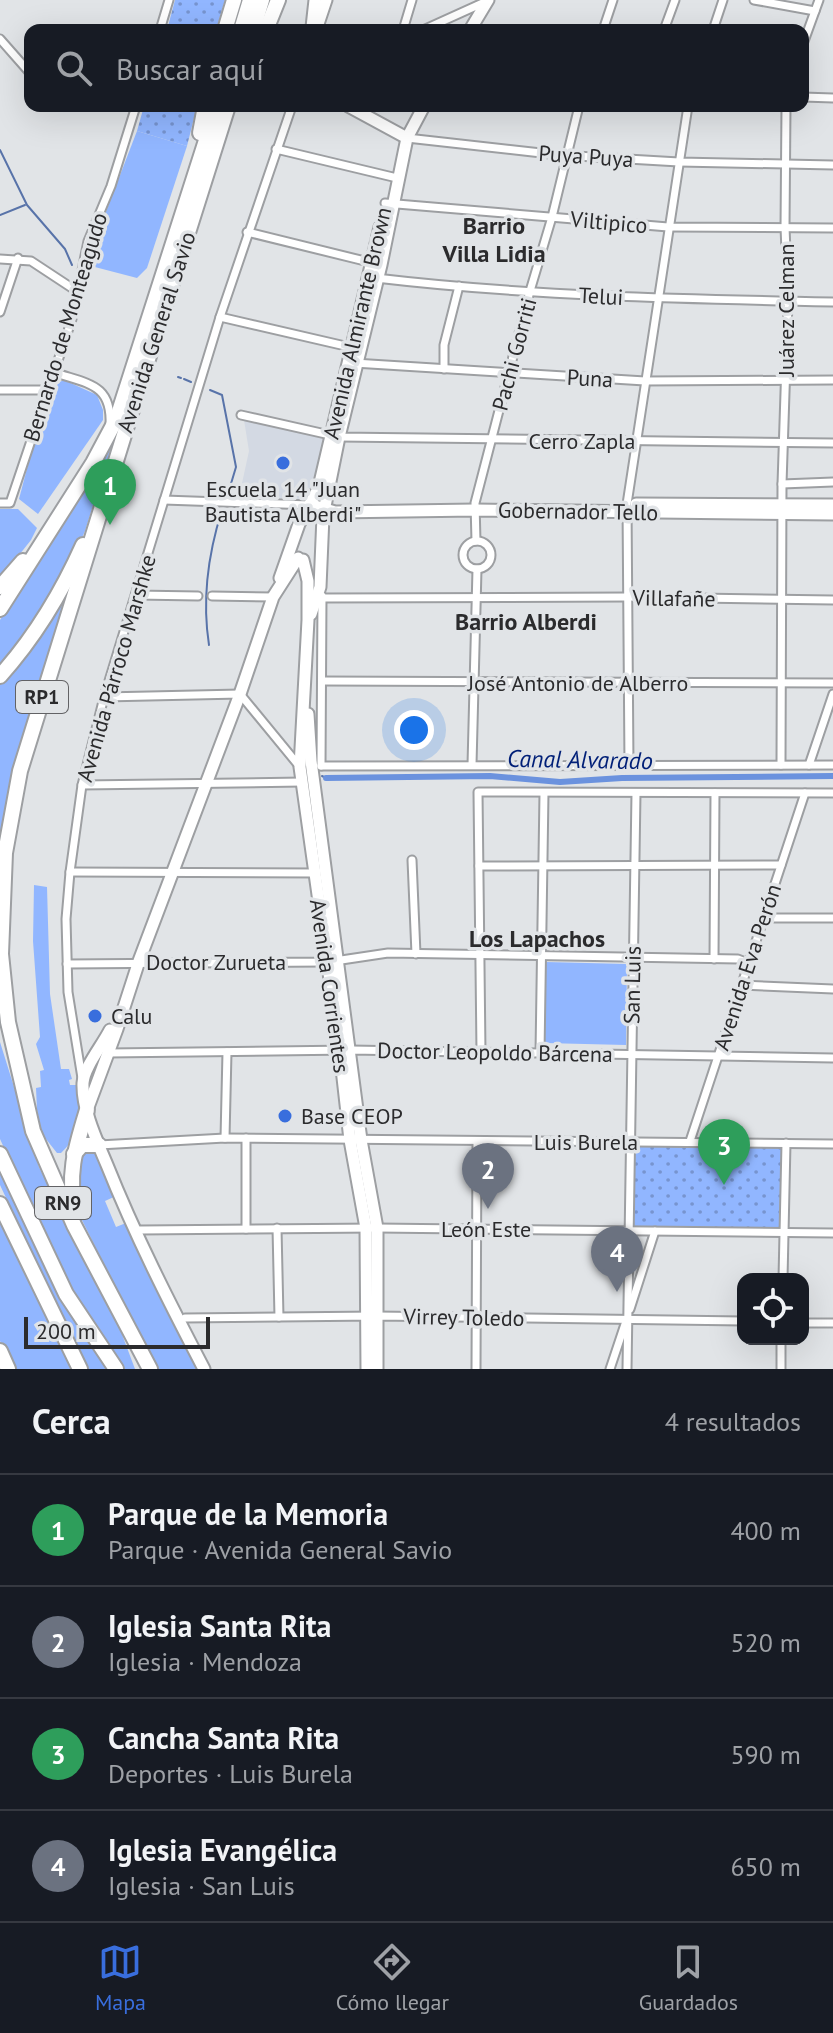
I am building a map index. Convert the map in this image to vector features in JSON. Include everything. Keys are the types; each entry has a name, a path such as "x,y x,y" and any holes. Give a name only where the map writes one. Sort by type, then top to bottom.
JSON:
{"highway":[{"path":"227,24 234,0"},
{"path":"243,24 250,0"},
{"path":"255,24 262,0"},
{"path":"268,24 278,0"},
{"path":"181,236 204,112"},
{"name":"Avenida General Savio","path":"0,676 37,631 83,544 133,406 215,112"},
{"name":"Avenida General Savio","path":"50,531 109,435 121,408 226,112"},
{"path":"181,236 235,112"},
{"name":"RP1","path":"2,990 2,895 15,794 66,615 102,511 133,406"},
{"path":"0,587 50,531"},
{"path":"0,609 50,531"},
{"name":"RN9","path":"2,990 30,1122 62,1200 127,1327 142,1369"},
{"path":"0,1032 30,1122"},
{"path":"88,1106 74,1154 71,1194 76,1215 105,1280"},
{"path":"74,1154 82,1145 102,1145"},
{"path":"0,1154 66,1294 116,1369"},
{"path":"0,1204 80,1369"},
{"path":"127,1327 150,1369"},
{"path":"0,1351 8,1369"}],"main road":[{"path":"314,24 315,0"},
{"path":"316,24 326,0"},
{"path":"467,24 483,2"},
{"path":"473,24 483,2"},
{"name":"Puya Puya","path":"359,112 404,137"},
{"name":"Avenida Almirante Brown","path":"321,545 318,507 374,278 404,137 414,112"},
{"name":"Avenida Almirante Brown","path":"404,137 420,112"},
{"name":"Gobernador Tello","path":"782,510 833,505"},
{"name":"Gobernador Tello","path":"318,507 335,512 475,506 782,510 833,514"},
{"name":"Avenida Almirante Brown","path":"276,592 293,540 318,507"},
{"path":"311,531 321,545 316,559 300,559 293,540 302,532 311,531"},
{"name":"Avenida Corrientes","path":"308,620 322,593 321,545"},
{"path":"88,1106 276,592 300,559"},
{"name":"Avenida Corrientes","path":"300,559 308,581 300,767 321,873 356,1140 371,1228 372,1316 377,1369"},
{"name":"Avenida Corrientes","path":"305,698 317,769 321,873"},
{"path":"101,1073 92,1079 84,1078 86,1068 100,1050 123,1005"},
{"name":"Avenida Párroco Marshke","path":"84,1078 88,1106 133,1230 204,1369"},
{"name":"Avenida Párroco Marshke","path":"102,1145 140,1230 211,1369"},
{"name":"Avenida Corrientes","path":"367,1369 372,1316"}],"street":[{"path":"162,24 169,0"},
{"path":"405,24 412,0"},
{"path":"605,24 613,0"},
{"path":"666,24 675,0"},
{"path":"715,24 723,0"},
{"path":"754,0 815,11"},
{"path":"809,28 819,0"},
{"path":"436,24 483,2"},
{"path":"0,39 24,68"},
{"path":"0,46 24,74"},
{"path":"809,97 833,98"},
{"name":"Bernardo de Monteagudo","path":"0,503 10,503 72,319 88,241 111,186 134,112"},
{"name":"Avenida Párroco Marshke","path":"84,1078 70,1009 67,964 70,872 82,785 104,697 220,317 290,112"},
{"name":"Pachi Gorriti","path":"476,541 475,506 578,112"},
{"path":"629,765 627,508 687,112"},
{"name":"Juárez Celman","path":"781,765 782,484 788,301 786,112"},
{"name":"Puya Puya","path":"404,137 568,155 679,162 833,165"},
{"path":"276,149 394,178"},
{"name":"Viltipico","path":"389,203 668,227 833,228"},
{"path":"247,232 377,264"},
{"path":"0,312 18,258"},
{"path":"0,259 31,261 78,292"},
{"name":"Telui","path":"374,278 658,299 833,302"},
{"path":"444,369 444,345 459,286"},
{"path":"220,317 357,348"},
{"name":"Puna","path":"353,363 645,381 833,380"},
{"path":"53,372 98,387 107,398 109,435"},
{"path":"0,390 46,390"},
{"name":"Cerro Zapla","path":"241,415 335,437 833,443"},
{"path":"782,484 833,482"},
{"name":"Gobernador Tello","path":"164,500 318,507"},
{"path":"476,541 485,543 492,555 486,566 477,569 466,562 463,554 467,545 476,541"},
{"path":"472,765 477,569"},
{"path":"212,596 276,592"},
{"path":"322,593 323,681 317,769 472,765 833,765"},
{"name":"Villafañe","path":"322,593 475,600 628,597 833,600"},
{"path":"136,595 198,596"},
{"name":"José Antonio de Alberro","path":"323,681 833,683"},
{"path":"104,697 240,694 300,767"},
{"path":"809,765 833,694"},
{"path":"82,785 303,782"},
{"path":"481,1052 478,792 833,793"},
{"path":"540,1053 544,793"},
{"name":"San Luis","path":"627,1369 636,793"},
{"path":"714,959 715,793"},
{"name":"Avenida Eva Perón","path":"690,1141 805,793"},
{"path":"412,860 416,954"},
{"path":"479,866 781,865"},
{"path":"70,872 171,875 321,873"},
{"path":"763,918 833,918"},
{"name":"Doctor Zurueta","path":"67,964 139,961 333,962 388,953 738,959 748,963"},
{"path":"741,985 833,989"},
{"name":"Doctor Leopoldo Bárcena","path":"108,1053 346,1051 833,1058"},
{"path":"225,1138 227,1052"},
{"name":"Luis Burela","path":"102,1145 225,1138 833,1144"},
{"path":"246,1138 246,1229"},
{"path":"476,1369 477,1141"},
{"path":"783,1273 786,1143"},
{"path":"277,1228 279,1317"},
{"name":"León Este","path":"140,1230 371,1228 833,1233"},
{"path":"610,1369 655,1231"},
{"name":"Virrey Toledo","path":"185,1318 372,1316 737,1321"},
{"path":"809,1323 833,1323"},
{"path":"781,1345 781,1369"}],"shaded area":[{"path":"175,0 225,0 218,24 169,24"},
{"path":"142,112 196,112 187,146 137,131"},
{"path":"137,131 187,146 147,268 137,278 91,266 95,240"},
{"path":"64,380 97,395 103,420 38,514 19,499 35,438 55,384"},
{"name":"Escuela 14 \"Juan Bautista Alberdi\"","path":"244,420 325,438 317,476 309,494 302,499 239,497 249,451"},
{"path":"109,447 85,531 59,589 0,667 0,620 70,515"},
{"path":"0,509 18,509 37,528 0,579"},
{"path":"72,588 0,868 0,685 37,641"},
{"path":"34,885 47,887 50,994 61,1069 69,1069 70,1085 80,1085 81,1094 81,1113 73,1139 61,1153 57,1153 42,1134 37,1110 36,1088 41,1087 40,1071 44,1070 36,1044 40,1037 33,941"},
{"path":"546,962 627,964 626,1045 544,1043"},
{"path":"0,1042 39,1167 120,1329 135,1369 121,1369 60,1269 0,1139"},
{"path":"632,1144 783,1147 784,1229 631,1227"},
{"path":"85,1146 97,1152 116,1196 105,1201 116,1227 126,1223 198,1369 156,1369 78,1212 75,1171"},
{"path":"0,1172 55,1289 107,1369 86,1369 0,1185"},
{"path":"0,1219 73,1369 14,1369 0,1341"}],"waterway":[{"path":"0,150 27,205 65,249 72,265"},
{"path":"0,215 25,205"},
{"path":"184,379 191,382"},
{"path":"210,390 222,395 236,467 227,497"},
{"path":"209,645 206,611 208,577 222,510"},
{"name":"Canal Alvarado","path":"322,776 326,778"},
{"name":"Canal Alvarado","path":"326,778 490,776 560,782 622,778 833,776"}],"place":[{"name":"Escuela 14 \"Juan Bautista Alberdi\"","path":"283,463"},
{"name":"Parque de la Memoria","path":"110,525"},
{"name":"Calu","path":"95,1016"},
{"name":"Base CEOP","path":"285,1116"},
{"name":"Cancha Santa Rita","path":"724,1185"},
{"name":"Iglesia Santa Rita","path":"488,1209"},
{"name":"Iglesia Evangélica","path":"617,1292"}],"district":[{"name":"Barrio Villa Lidia","path":"494,240"},
{"name":"Barrio Alberdi","path":"526,622"},
{"name":"Los Lapachos","path":"537,939"}]}
